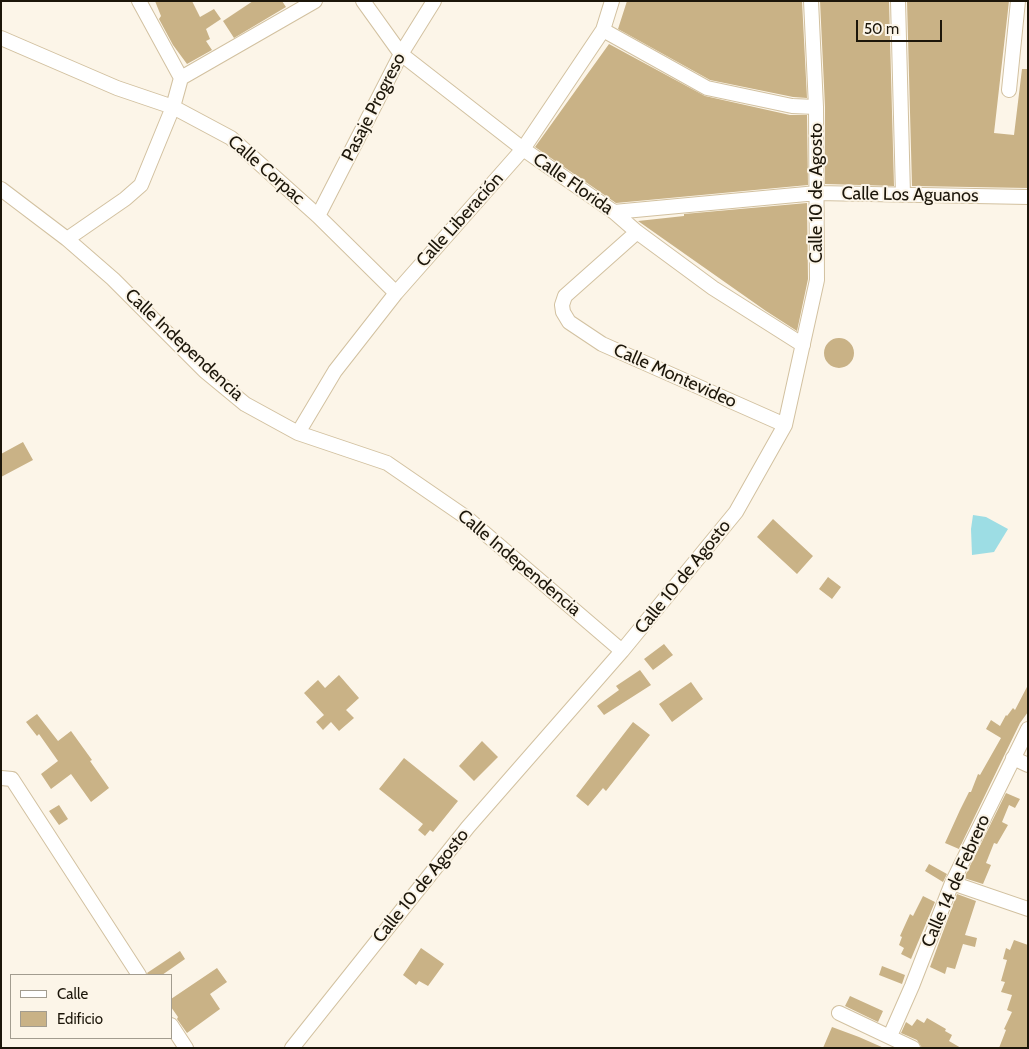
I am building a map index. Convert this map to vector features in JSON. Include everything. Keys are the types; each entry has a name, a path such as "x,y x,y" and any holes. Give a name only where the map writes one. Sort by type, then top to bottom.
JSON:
{"street":[{"path":"67,239 125,199 141,184 173,107 180,78 140,1"},
{"path":"180,78 315,1"},
{"name":"Calle Florida","path":"363,1 400,54 523,149 614,212 637,232 713,288 803,345"},
{"name":"Pasaje Progreso","path":"318,216 400,54 434,1"},
{"name":"Calle Liberación","path":"298,433 335,370 396,293 523,149 603,30 612,1"},
{"name":"Calle 10 de Agosto","path":"292,1048 468,827 622,651 736,512 785,425 817,280 816,107 811,1"},
{"path":"898,1 903,195"},
{"path":"1009,90 1021,41 1018,1"},
{"path":"603,30 707,88 792,106 816,107"},
{"name":"Calle Corpac","path":"1,38 117,88 173,107 231,138 318,216 396,293"},
{"name":"Calle Independencia","path":"1,189 67,239 113,279 205,371 245,404 298,433 387,463 467,518 622,651"},
{"name":"Calle Los Aguanos","path":"614,212 817,193 1028,198"},
{"name":"Calle Montevideo","path":"637,232 565,296 562,305 568,322 602,344 785,425"},
{"name":"Calle 14 de Febrero","path":"890,1036 912,986 952,883 1012,758 1028,729"},
{"path":"1012,758 1028,765"},
{"path":"1,778 12,779 138,974"},
{"path":"952,883 1028,908"},
{"path":"839,1014 913,1048"},
{"path":"172,1027 186,1048"}],"water":[{"path":"973,515 986,517 1008,529 994,552 972,555 971,529"}],"building":[{"path":"155,1 192,1 200,17 214,9 221,19 206,29 210,39 206,41 212,50 187,64 173,45 159,19 161,16"},
{"path":"253,1 282,1 286,7 234,38 223,21"},
{"path":"627,1 802,1 807,98 793,97 710,80 618,29"},
{"path":"820,1 889,1 894,186 825,184 825,107"},
{"path":"907,1 1009,1 994,133 1014,135 1022,69 1028,69 1028,188 912,186"},
{"path":"609,44 705,96 790,115 807,115 808,185 616,203 535,147"},
{"path":"807,203 808,279 797,331 638,221 684,216 684,214"},
{"path":"839,338 850,342 854,353 850,364 839,368 828,364 824,353 828,342"},
{"path":"23,442 33,460 1,477 1,454"},
{"path":"773,519 813,556 797,574 757,537"},
{"path":"828,577 841,587 832,599 819,589"},
{"path":"664,644 673,655 653,670 644,659"},
{"path":"640,670 651,685 604,715 597,706 619,690 616,686"},
{"path":"339,675 359,698 346,710 354,718 339,731 331,722 323,730 316,722 324,715 304,693 318,680 325,688"},
{"path":"691,682 703,699 672,722 659,704"},
{"path":"1028,685 1028,712 1020,723 959,849 945,843 978,774 980,775 1001,738 986,729 991,720 1000,726 1006,715 1013,708 1015,710"},
{"path":"37,714 58,741 71,731 92,760 90,761 109,788 91,802 71,774 51,789 41,774 58,761 39,734 37,736 26,722"},
{"path":"633,722 650,735 606,791 603,788 588,806 576,796"},
{"path":"482,741 498,757 474,781 459,766"},
{"path":"404,758 458,801 433,832 430,830 425,836 418,830 423,824 379,789"},
{"path":"1006,793 1020,799 1015,808 1009,805 1002,822 1008,825 997,844 994,843 986,863 991,865 983,884 964,878"},
{"path":"59,805 68,819 59,825 49,811"},
{"path":"929,864 947,874 943,882 925,871"},
{"path":"957,894 976,901 965,935 977,938 975,947 963,944 955,969 947,967 945,974 930,967"},
{"path":"923,896 935,902 911,959 901,954 904,948 899,945 902,937 900,936 910,914 913,916"},
{"path":"1014,940 1028,945 1028,1048 999,1048 1006,1030 1004,1029 1012,1012 1007,1010 1012,995 1001,992 1005,982 1001,981 1007,960 1003,959 1006,948 1010,950"},
{"path":"421,948 444,964 428,986 419,981 416,985 403,975"},
{"path":"180,951 185,959 163,974 147,973"},
{"path":"882,966 905,975 902,984 879,975"},
{"path":"217,968 227,982 210,994 220,1009 187,1033 172,1008 172,998"},
{"path":"850,996 883,1011 878,1022 845,1006"},
{"path":"927,1018 946,1029 945,1031 952,1035 949,1041 961,1048 922,1048 917,1040 901,1033 906,1022 912,1026 917,1019 924,1023"},
{"path":"832,1027 859,1037 884,1048 823,1048"}]}
